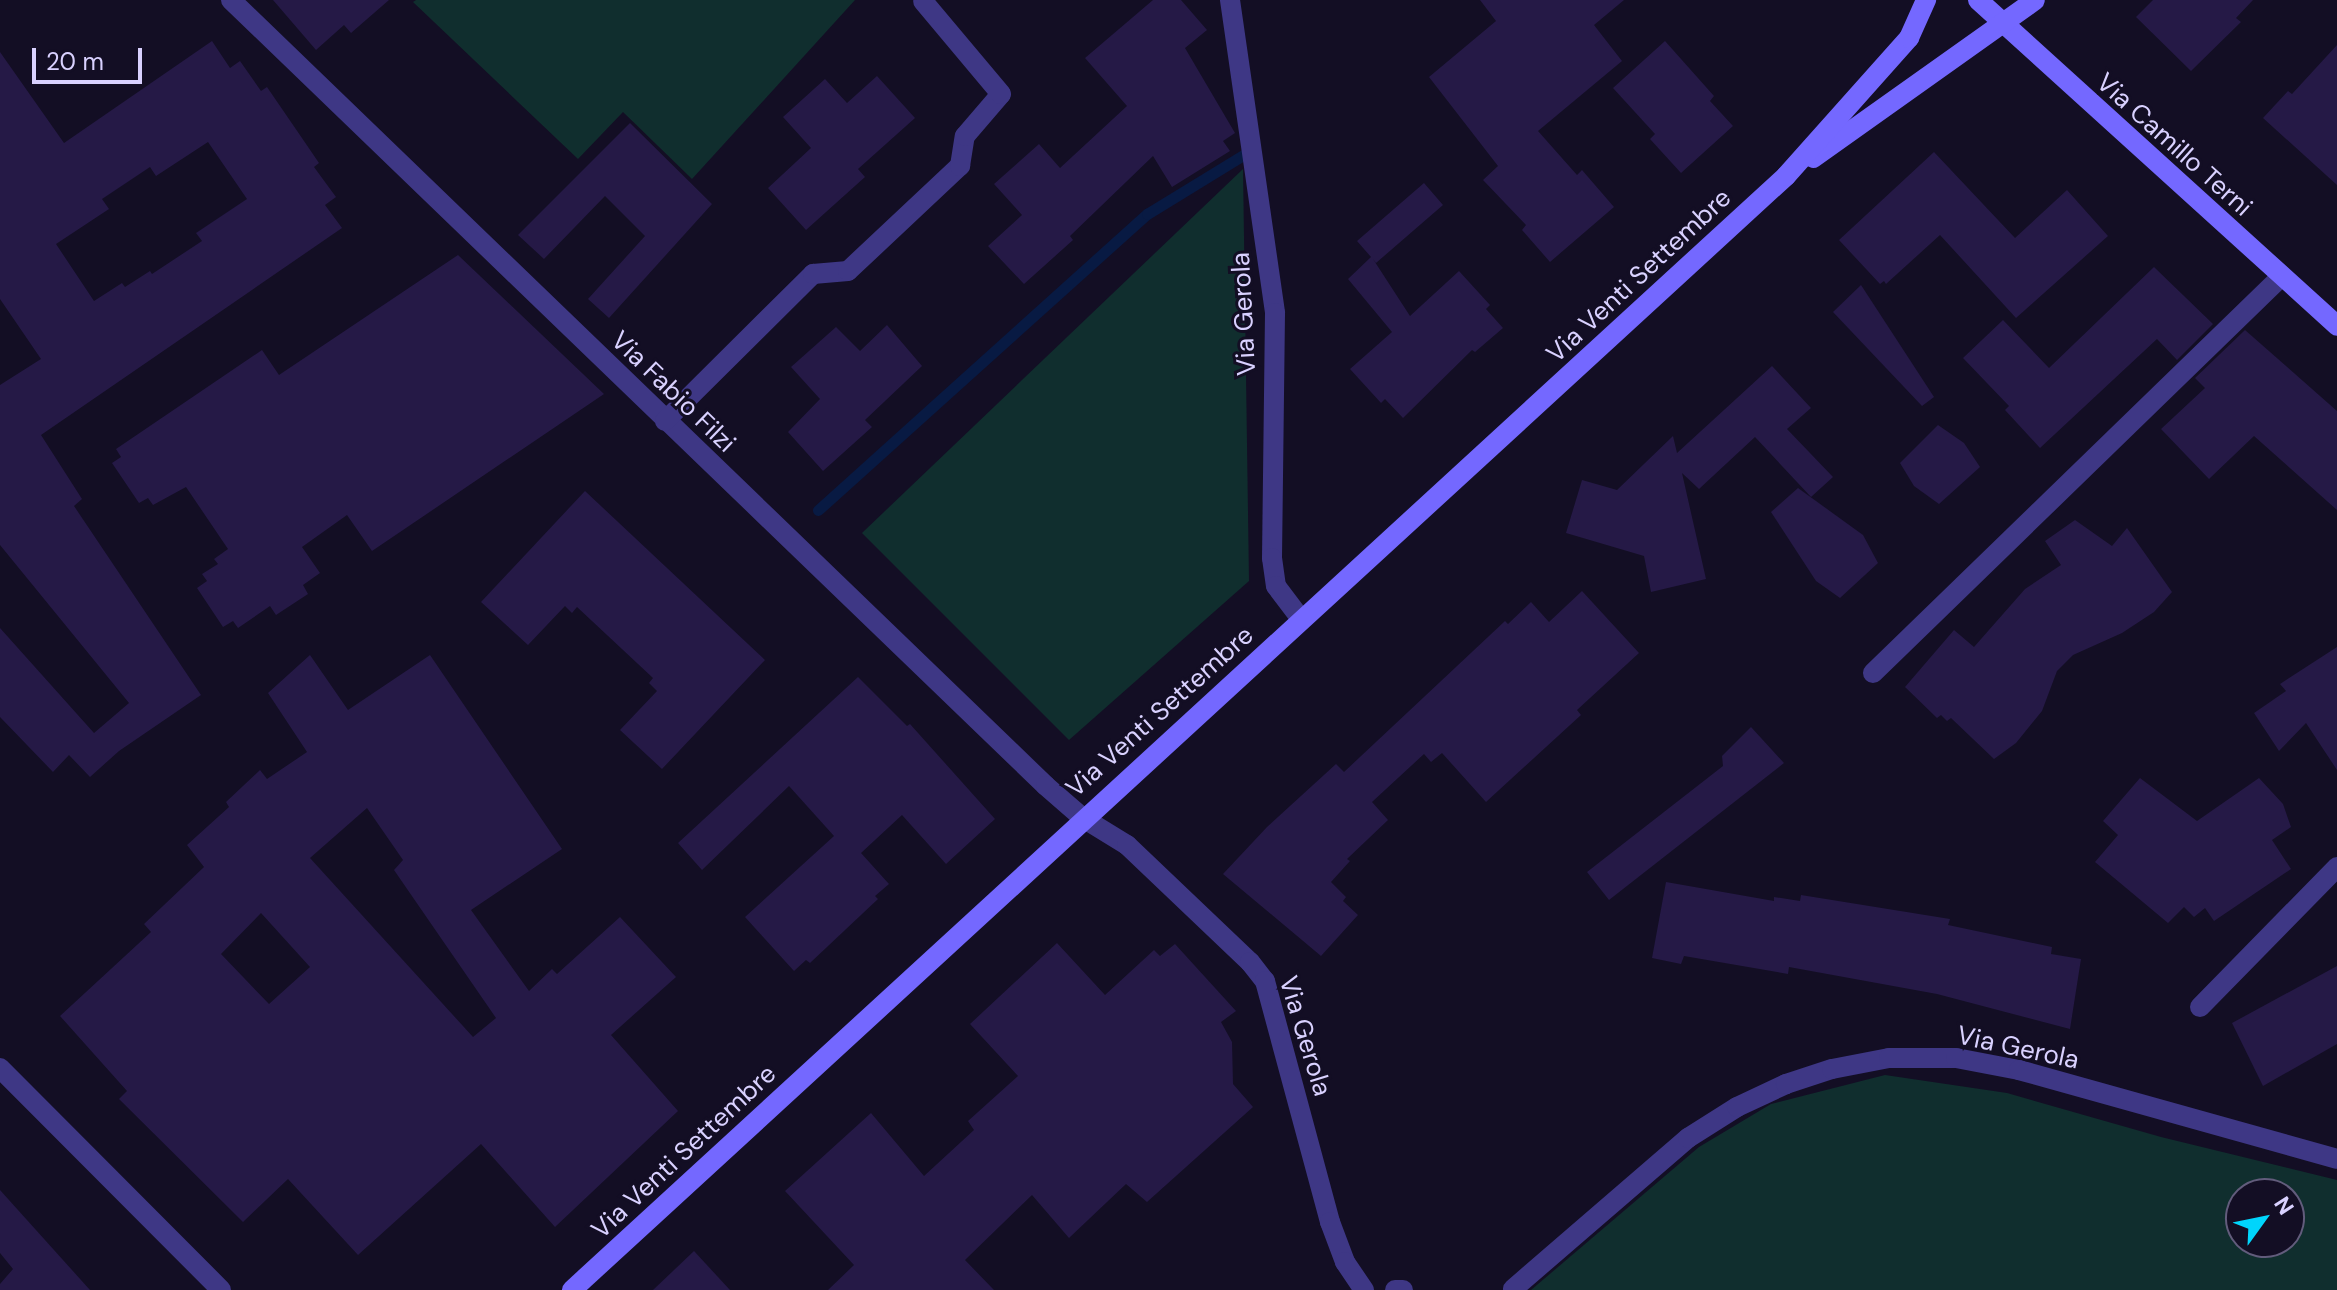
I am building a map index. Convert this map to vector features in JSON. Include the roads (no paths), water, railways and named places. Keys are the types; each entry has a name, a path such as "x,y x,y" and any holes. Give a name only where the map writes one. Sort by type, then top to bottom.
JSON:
{"street":[{"name":"Via Fabio Filzi","path":"231,0 665,421 1083,818"},
{"name":"Via Gerola","path":"1230,0 1275,313 1272,558 1276,586 1301,619"},
{"name":"Via Venti Settembre","path":"572,1290 1786,176 1909,38 1926,0"},
{"name":"Via Camillo Terni","path":"1978,0 2337,326"},
{"name":"Via Venti Settembre","path":"1786,176 2035,0"},
{"path":"665,421 813,274 848,271 960,166 965,136 1001,94 923,1"},
{"path":"1873,673 2282,276"},
{"name":"Via Gerola","path":"1083,818 1127,845 1250,962 1265,981 1330,1222 1345,1262 1364,1290"},
{"path":"2200,1007 2337,867"},
{"name":"Via Gerola","path":"1511,1290 1688,1138 1737,1107 1786,1084 1832,1069 1889,1058 1956,1058 2019,1070 2337,1159"},
{"path":"0,1068 221,1290"},
{"path":"1395,1290 1403,1290"}],"waterway":[{"path":"818,510 1147,214 1245,154"}]}
